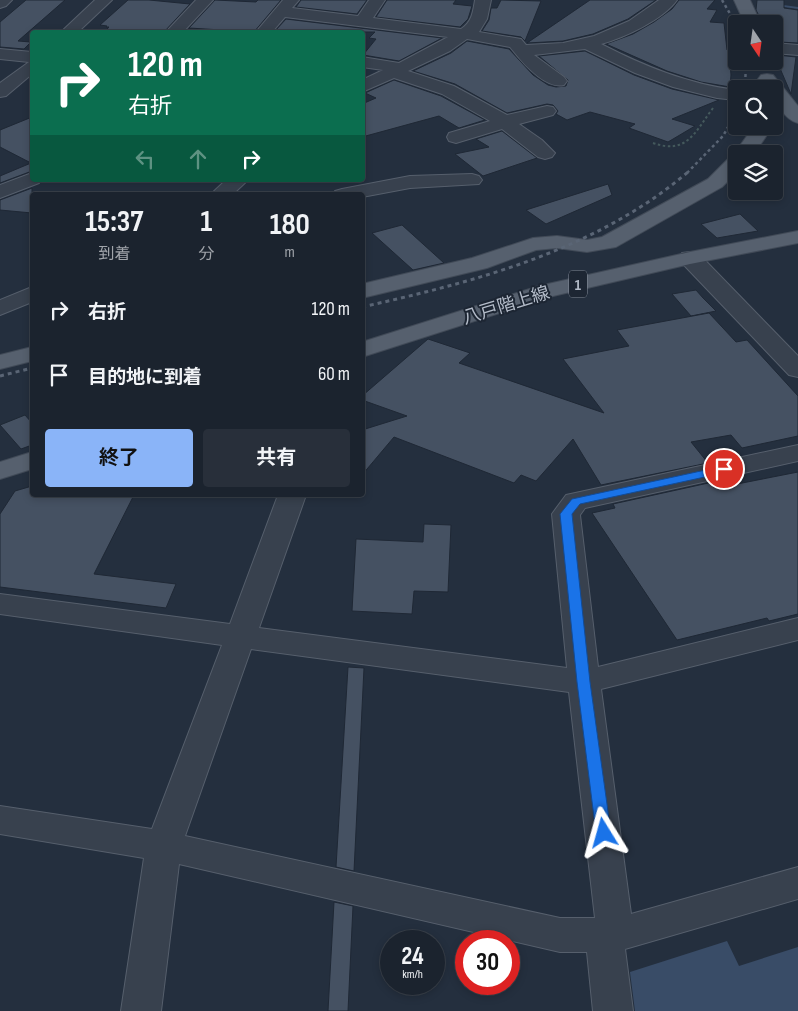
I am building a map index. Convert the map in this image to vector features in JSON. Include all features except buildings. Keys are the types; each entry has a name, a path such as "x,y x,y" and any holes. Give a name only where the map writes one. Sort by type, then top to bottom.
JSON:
{"main road":[{"path":"740,1 748,15"},
{"path":"767,76 798,118"},
{"name":"1","path":"365,290 479,263 533,244 557,242 595,245 608,242 715,183 728,170"},
{"name":"八戸階上線","path":"365,349 547,291 690,258 798,237"},
{"path":"0,362 30,354"},
{"path":"0,471 30,461"}],"street":[{"path":"0,3 4,0"},
{"path":"71,30 104,0"},
{"path":"362,22 377,0"},
{"path":"365,86 444,47 474,27 479,19 483,0"},
{"path":"521,50 588,44 610,37 644,20 669,0"},
{"path":"181,30 198,1"},
{"path":"266,30 286,6 362,22 464,34 515,43 531,62 558,81"},
{"path":"588,44 613,58 670,80 728,94"},
{"path":"783,49 798,50"},
{"path":"0,54 30,57"},
{"path":"365,63 398,70 449,90 503,122 545,153"},
{"path":"0,92 30,68"},
{"path":"456,137 503,122 547,111"},
{"path":"0,192 30,180"},
{"path":"354,192 378,186 410,182 472,180"},
{"path":"224,192 236,182"},
{"path":"690,258 798,370"},
{"path":"0,308 30,295"},
{"path":"613,1011 606,851 584,682 566,514 576,501 798,453"},
{"path":"141,1011 164,846 291,497"},
{"path":"0,604 584,682 798,629"},
{"path":"0,820 164,846 560,935 609,935 692,915 798,883"}],"path":[{"path":"654,143 674,148 688,142 728,96"}],"water":[{"path":"727,941 739,966 798,947 798,1011 635,1011 630,972"}],"waterway":[{"path":"777,5 798,8"}],"railway":[{"path":"722,0 731,15"},
{"path":"745,80 746,70"},
{"path":"688,172 723,136 728,127"},
{"path":"365,306 449,286 492,273 534,259 575,242 615,222 652,199 688,172"},
{"path":"0,376 30,368"}],"route":[{"path":"604,833 584,682 566,514 576,501 724,469"}]}
